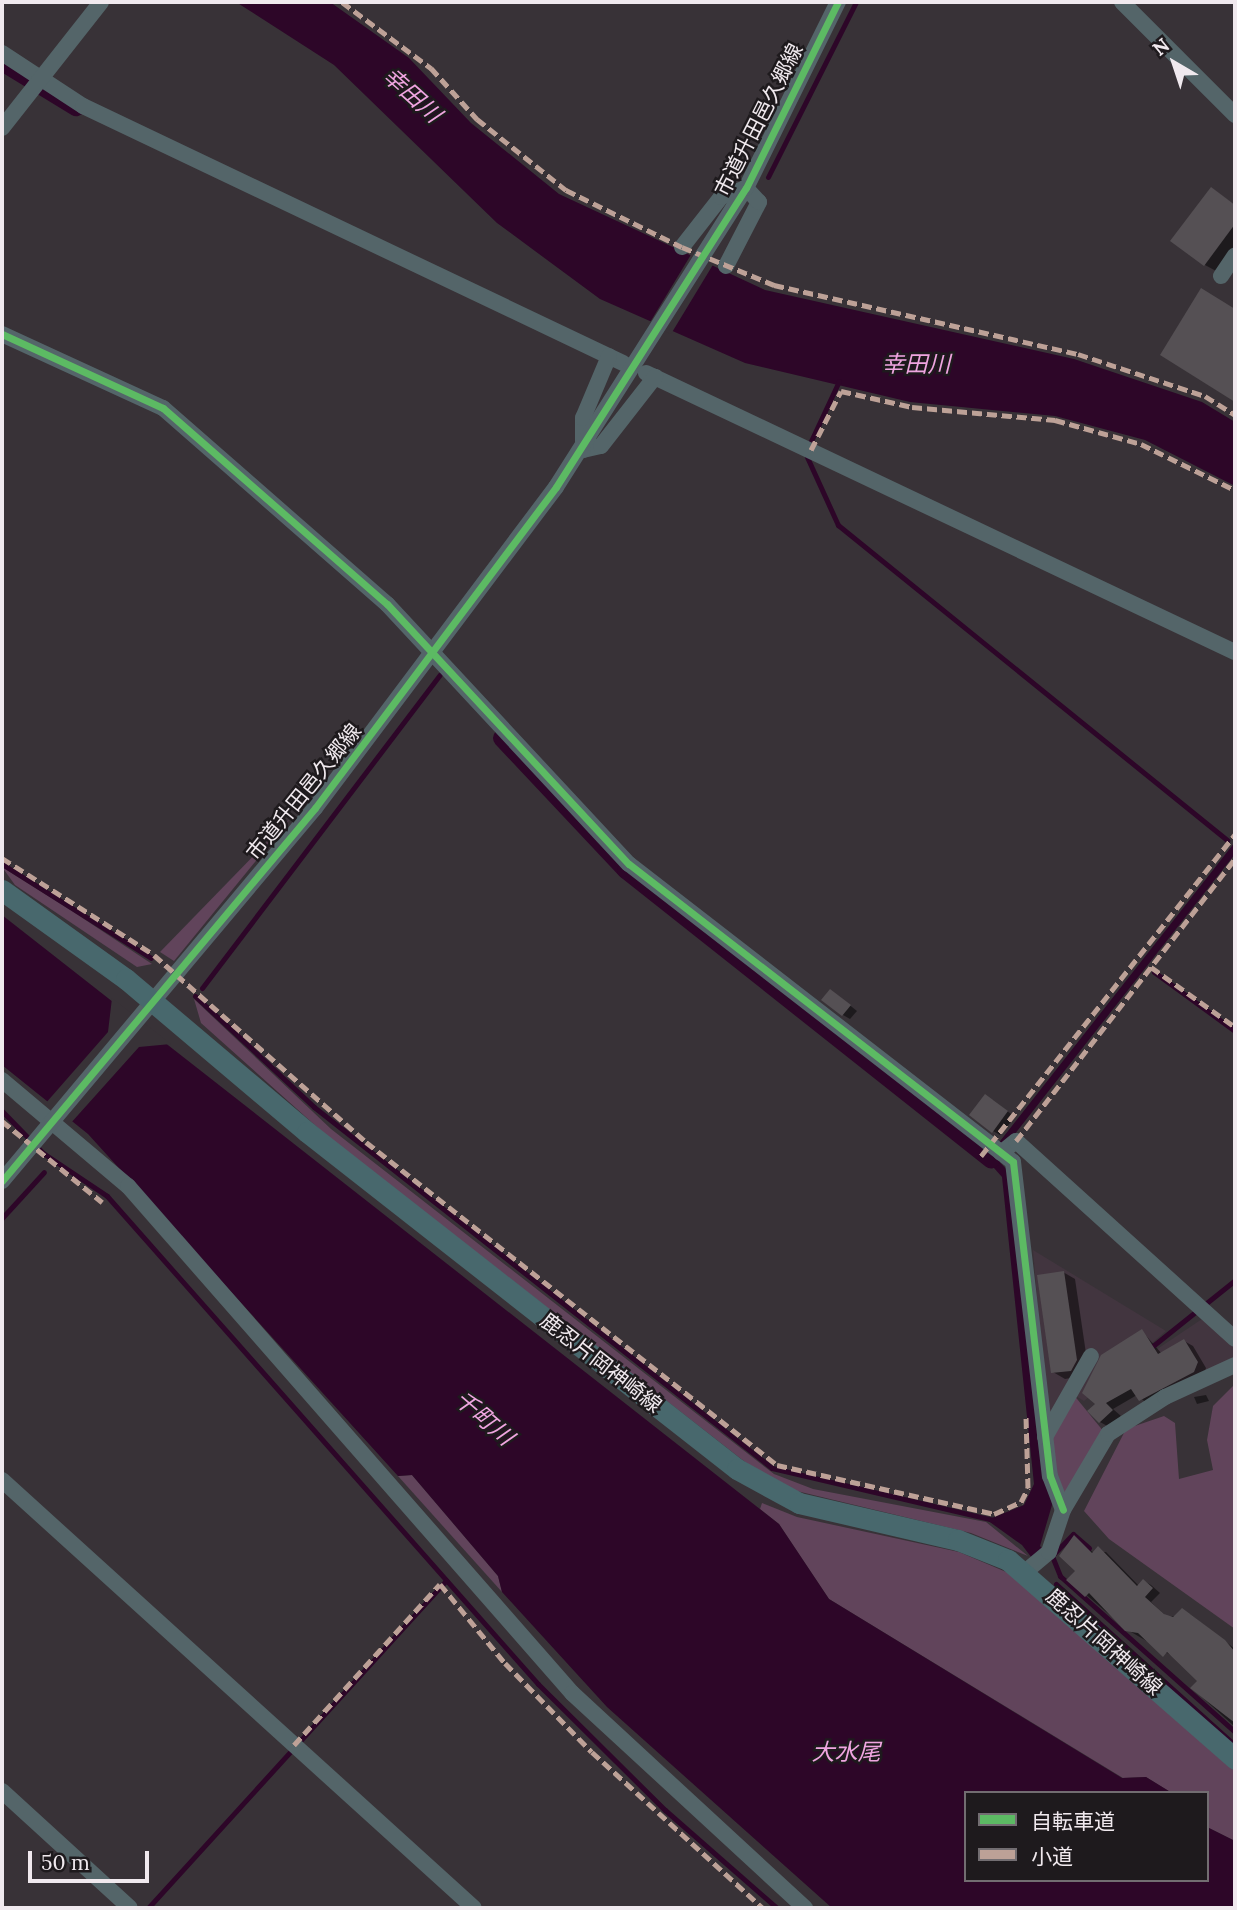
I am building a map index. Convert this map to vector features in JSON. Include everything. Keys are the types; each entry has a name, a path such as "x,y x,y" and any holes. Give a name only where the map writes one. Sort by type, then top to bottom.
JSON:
{"main road":[{"name":"鹿忍片岡神崎線","path":"2,890 148,1009 771,1493 982,1548 1031,1568 1235,1759"}],"street":[{"path":"2,128 101,2"},
{"name":"市道升田邑久郷線","path":"2,1181 148,1009 436,654 583,450 746,188 838,2"},
{"path":"1122,2 1235,115"},
{"path":"2,53 40,80 616,359 583,418 583,450 601,446 650,375 1235,652"},
{"path":"682,247 721,197 746,188 759,202 726,266"},
{"path":"1221,276 1235,256"},
{"path":"2,334 163,408 436,654 575,812 629,864 1013,1162 1045,1437 1063,1510"},
{"path":"2,1080 49,1124 128,1186 572,1693 805,1908"},
{"path":"998,1150 1016,1141 1235,1339"},
{"path":"1045,1437 1091,1356"},
{"path":"1031,1568 1049,1552 1063,1510 1108,1434 1165,1397 1235,1365"},
{"path":"2,1480 474,1908"},
{"path":"2,1791 130,1908"}],"shaded area":[{"path":"291,818 174,961 160,952 261,848"},
{"path":"2,867 152,964 137,967 15,885"},
{"path":"194,999 331,1129 774,1474 813,1489 986,1522 1028,1556 971,1533 776,1486 327,1136 201,1023"},
{"path":"1033,1250 1166,1331 1084,1401 1074,1395 1049,1437"},
{"path":"1205,1317 1235,1345 1235,1359 1164,1392 1155,1378 1129,1368"},
{"path":"1235,1384 1235,1629 1109,1539 1084,1511 1126,1429 1164,1416 1175,1423 1179,1479 1213,1470 1207,1440 1213,1406"},
{"path":"1073,1394 1104,1432 1067,1493 1059,1493 1049,1437"},
{"path":"412,1475 498,1576 502,1592 398,1476"},
{"path":"762,1503 797,1517 959,1552 1025,1580 1235,1769 1235,1841 1209,1828 1209,1791 1169,1791 1146,1777 1123,1778 829,1599 779,1524 760,1509"}],"water":[{"name":"幸田川","path":"236,2 330,2 409,58 471,123 559,194 765,290 1074,359 1202,402 1235,422 1235,486 1145,440 1055,416 910,402 745,363 600,299 497,223 334,65"},
{"path":"1235,842 1235,854 996,1158 1009,1172 1052,1505 1040,1546 1050,1557 1038,1566 1022,1545 987,1520 1024,1505 1034,1484 1002,1177 986,1159"},
{"name":"大水尾","path":"2,915 779,1524 829,1599 1122,1778 1146,1777 1169,1791 964,1791 964,1882 1209,1882 1209,1828 1235,1841 1235,1908 832,1908 607,1707 502,1592 498,1576 412,1475 398,1476 88,1134 2,1065"}],"pier":[{"path":"692,253 714,263 671,334 649,324"},
{"path":"112,998 171,1044 139,1047 70,1124 45,1104 108,1032"}],"building":[{"path":"1211,187 1235,205 1235,224 1204,266 1170,241"},
{"path":"1201,288 1235,309 1235,402 1160,355"},
{"path":"830,989 851,1005 842,1016 821,1000"},
{"path":"985,1094 1008,1111 992,1133 969,1115"},
{"path":"1064,1271 1077,1360 1071,1371 1051,1373 1037,1275"},
{"path":"1142,1329 1158,1354 1184,1339 1198,1362 1194,1372 1139,1401 1131,1389 1106,1403 1113,1410 1099,1423 1087,1411 1095,1404 1082,1393 1101,1355"},
{"path":"1074,1535 1092,1553 1098,1546 1137,1586 1143,1579 1153,1588 1145,1597 1164,1614 1173,1617 1182,1608 1225,1640 1235,1652 1235,1723 1190,1688 1197,1681 1167,1652 1163,1657 1138,1633 1125,1631 1089,1593 1085,1597 1066,1580 1075,1571 1059,1556"}],"waterway":[{"path":"768,177 856,2"},
{"path":"2,62 76,107"},
{"path":"811,441 839,381"},
{"path":"807,457 838,525 1227,840"},
{"path":"202,988 440,675"},
{"path":"502,738 626,870 991,1159"},
{"path":"2,864 151,958"},
{"path":"1154,972 1235,1031"},
{"path":"195,996 314,1107 772,1468 993,1520"},
{"path":"2,1111 43,1153 107,1196 538,1684 665,1810 777,1908"},
{"path":"2,1218 44,1172"},
{"path":"1149,1349 1235,1280"},
{"path":"1089,1548 1073,1534 1052,1556 1060,1576 1235,1732"},
{"path":"148,1908 446,1580"},
{"path":"1056,1584 1235,1745"}],"marked path":[{"path":"342,2 431,68 477,119 566,190 682,247 774,285 1078,354 1205,396 1235,415"},
{"path":"811,450 841,391 912,407 1055,420 1141,444 1235,490"},
{"path":"981,1156 1235,834"},
{"path":"2,858 154,955 366,1142 777,1465 994,1514 1021,1502 1028,1488 1026,1417"},
{"path":"1016,1141 1235,859"},
{"path":"1151,967 1235,1027"},
{"path":"2,1121 102,1202"},
{"path":"294,1745 440,1584 505,1663 592,1752 763,1908"}],"cycle path":[{"path":"2,1181 315,808 556,487 746,188 838,2"},
{"path":"2,334 163,408 387,604 629,864 1013,1162 1050,1476 1063,1510"}],"water label":[{"name":"千町川","path":"484,1418"}]}
